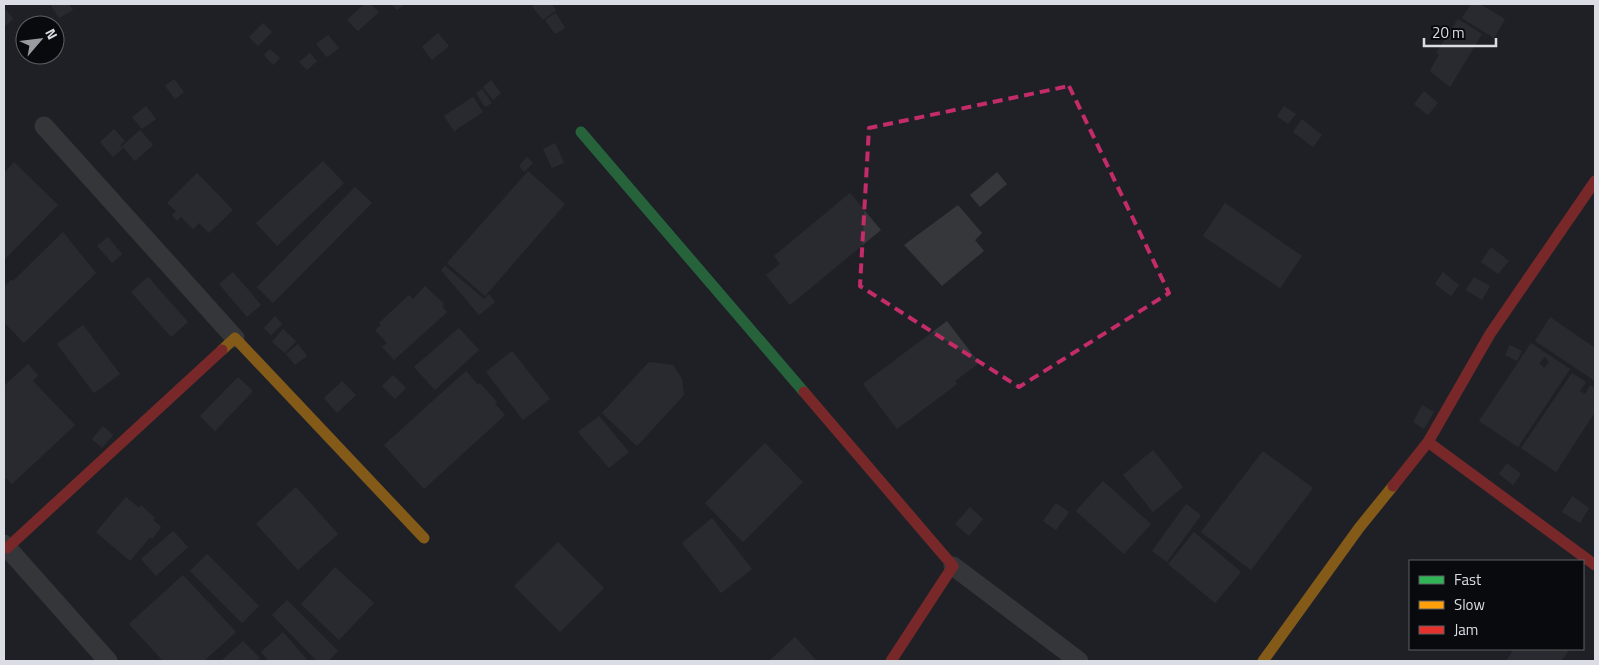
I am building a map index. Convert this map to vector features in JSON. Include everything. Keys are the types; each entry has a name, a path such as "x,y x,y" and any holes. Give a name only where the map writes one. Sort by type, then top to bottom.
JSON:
{"street":[{"path":"44,126 236,338 424,538"},
{"path":"581,132 953,566 1079,661"},
{"path":"1263,661 1359,528 1428,442 1490,334 1595,180"},
{"path":"108,661 5,546 236,338"},
{"path":"1428,442 1595,566"},
{"path":"891,661 953,566"}],"highlighted area":[{"path":"1069,86 1169,293 1019,387 860,286 869,128"}],"building":[{"path":"50,4 69,4 73,10 64,15 57,15"},
{"path":"364,4 371,4 379,12 358,31 347,20"},
{"path":"391,4 405,4 397,10"},
{"path":"535,4 552,4 556,10 543,20 532,6"},
{"path":"1471,4 1480,4 1505,19 1494,38 1462,18"},
{"path":"4,8 13,19 4,27"},
{"path":"556,13 565,28 555,34 545,20"},
{"path":"1458,19 1482,34 1450,87 1430,71 1439,54 1436,53"},
{"path":"263,23 272,32 258,46 249,37"},
{"path":"438,33 449,46 432,60 422,47"},
{"path":"328,35 339,48 327,57 316,44"},
{"path":"270,49 280,58 273,65 264,55"},
{"path":"310,53 317,61 307,70 299,62"},
{"path":"174,79 184,92 175,99 165,86"},
{"path":"491,80 501,93 493,100 483,87"},
{"path":"482,89 492,103 485,107 476,93"},
{"path":"1424,91 1438,103 1428,115 1414,104"},
{"path":"473,97 483,112 454,131 444,116"},
{"path":"146,106 156,119 142,129 132,117"},
{"path":"1284,106 1296,114 1288,124 1277,116"},
{"path":"1302,119 1322,135 1313,147 1293,132"},
{"path":"114,129 125,141 120,145 123,148 113,157 100,142"},
{"path":"140,130 153,145 135,161 122,146"},
{"path":"555,143 564,163 552,168 543,149"},
{"path":"527,157 533,163 524,172 519,166"},
{"path":"323,161 344,183 277,246 256,223"},
{"path":"14,162 58,205 4,260 4,173"},
{"path":"528,171 565,204 485,296 447,263"},
{"path":"997,172 1007,184 980,207 970,195"},
{"path":"197,173 233,210 209,233 199,223 193,229 181,217 177,221 172,215 176,211 167,203"},
{"path":"355,187 372,203 273,303 257,287"},
{"path":"850,193 881,230 790,305 766,275 780,264 774,256"},
{"path":"1225,203 1302,256 1280,288 1203,236"},
{"path":"958,205 982,233 975,240 984,251 942,286 904,245"},
{"path":"63,232 96,273 24,343 4,322 4,287 11,280 13,281"},
{"path":"108,237 122,254 112,263 97,246"},
{"path":"1491,247 1509,261 1498,274 1481,262"},
{"path":"445,266 484,299 489,294 495,302 479,315 441,270"},
{"path":"233,272 261,305 247,317 219,284"},
{"path":"1443,272 1459,285 1451,296 1435,284"},
{"path":"148,277 188,322 171,337 131,292"},
{"path":"1474,277 1490,286 1482,300 1466,290"},
{"path":"425,286 444,304 442,306 447,312 394,360 382,347 387,343 375,330 381,325 379,323 409,295 413,299"},
{"path":"275,316 282,324 271,335 264,328"},
{"path":"1550,317 1595,348 1595,381 1535,341"},
{"path":"947,321 979,363 955,381 957,384 897,429 863,384"},
{"path":"83,325 120,374 94,393 57,344"},
{"path":"459,328 479,350 435,390 414,367"},
{"path":"283,329 296,341 285,353 272,342"},
{"path":"1531,343 1570,369 1518,447 1479,421","holes":["1545,357 1549,362 1544,368 1539,363"]},
{"path":"298,344 307,356 295,365 286,354"},
{"path":"1510,345 1522,351 1517,361 1505,355"},
{"path":"512,351 550,399 523,420 486,372"},
{"path":"649,362 673,365 682,379 684,395 637,446 602,413"},
{"path":"28,364 38,375 33,381 75,425 12,484 6,478 4,480 4,386"},
{"path":"466,371 497,402 495,404 505,415 424,489 384,445"},
{"path":"1572,373 1586,382 1580,391 1585,394 1590,385 1595,389 1595,412 1556,472 1521,448"},
{"path":"393,375 406,388 395,399 382,386"},
{"path":"238,377 253,391 215,431 200,416"},
{"path":"342,381 356,395 337,413 324,398"},
{"path":"1422,405 1434,412 1424,429 1413,422"},
{"path":"599,416 629,452 609,468 578,432"},
{"path":"103,426 113,435 102,448 92,439"},
{"path":"765,443 803,482 743,542 705,503"},
{"path":"1153,450 1183,487 1153,512 1123,475"},
{"path":"1263,451 1313,488 1251,570 1201,532"},
{"path":"1507,463 1521,474 1513,485 1499,474"},
{"path":"1103,481 1151,524 1124,554 1076,511"},
{"path":"296,487 338,534 298,570 256,524"},
{"path":"1572,496 1589,508 1580,523 1562,512"},
{"path":"126,497 139,508 141,505 155,518 153,520 161,527 130,561 96,532"},
{"path":"1056,503 1069,512 1056,530 1043,521"},
{"path":"1186,504 1201,515 1167,562 1152,551"},
{"path":"970,507 983,519 969,536 955,524"},
{"path":"712,518 752,569 721,593 682,543"},
{"path":"173,531 188,547 156,576 141,559"},
{"path":"1194,532 1241,572 1215,603 1168,564"},
{"path":"558,542 604,588 560,632 514,586"},
{"path":"207,554 259,606 242,623 190,571"},
{"path":"335,567 374,603 339,640 301,604"},
{"path":"183,575 236,632 204,661 163,661 129,624"},
{"path":"287,600 338,651 328,661 317,661 272,615"},
{"path":"283,632 308,661 269,661 261,652"},
{"path":"795,637 817,661 769,661"},
{"path":"243,641 260,658 256,661 221,661"},
{"path":"1513,650 1569,650 1561,661 1506,661"}],"traffic: fast":[{"path":"581,132 804,392"}],"traffic: slow":[{"path":"222,350 235,338 424,538"},
{"path":"1263,661 1359,528 1393,486"}],"traffic: jam":[{"path":"1428,442 1490,334 1595,181"},
{"path":"7,548 222,350"},
{"path":"804,392 953,566 891,661"},
{"path":"1393,486 1428,442 1595,565"}]}
